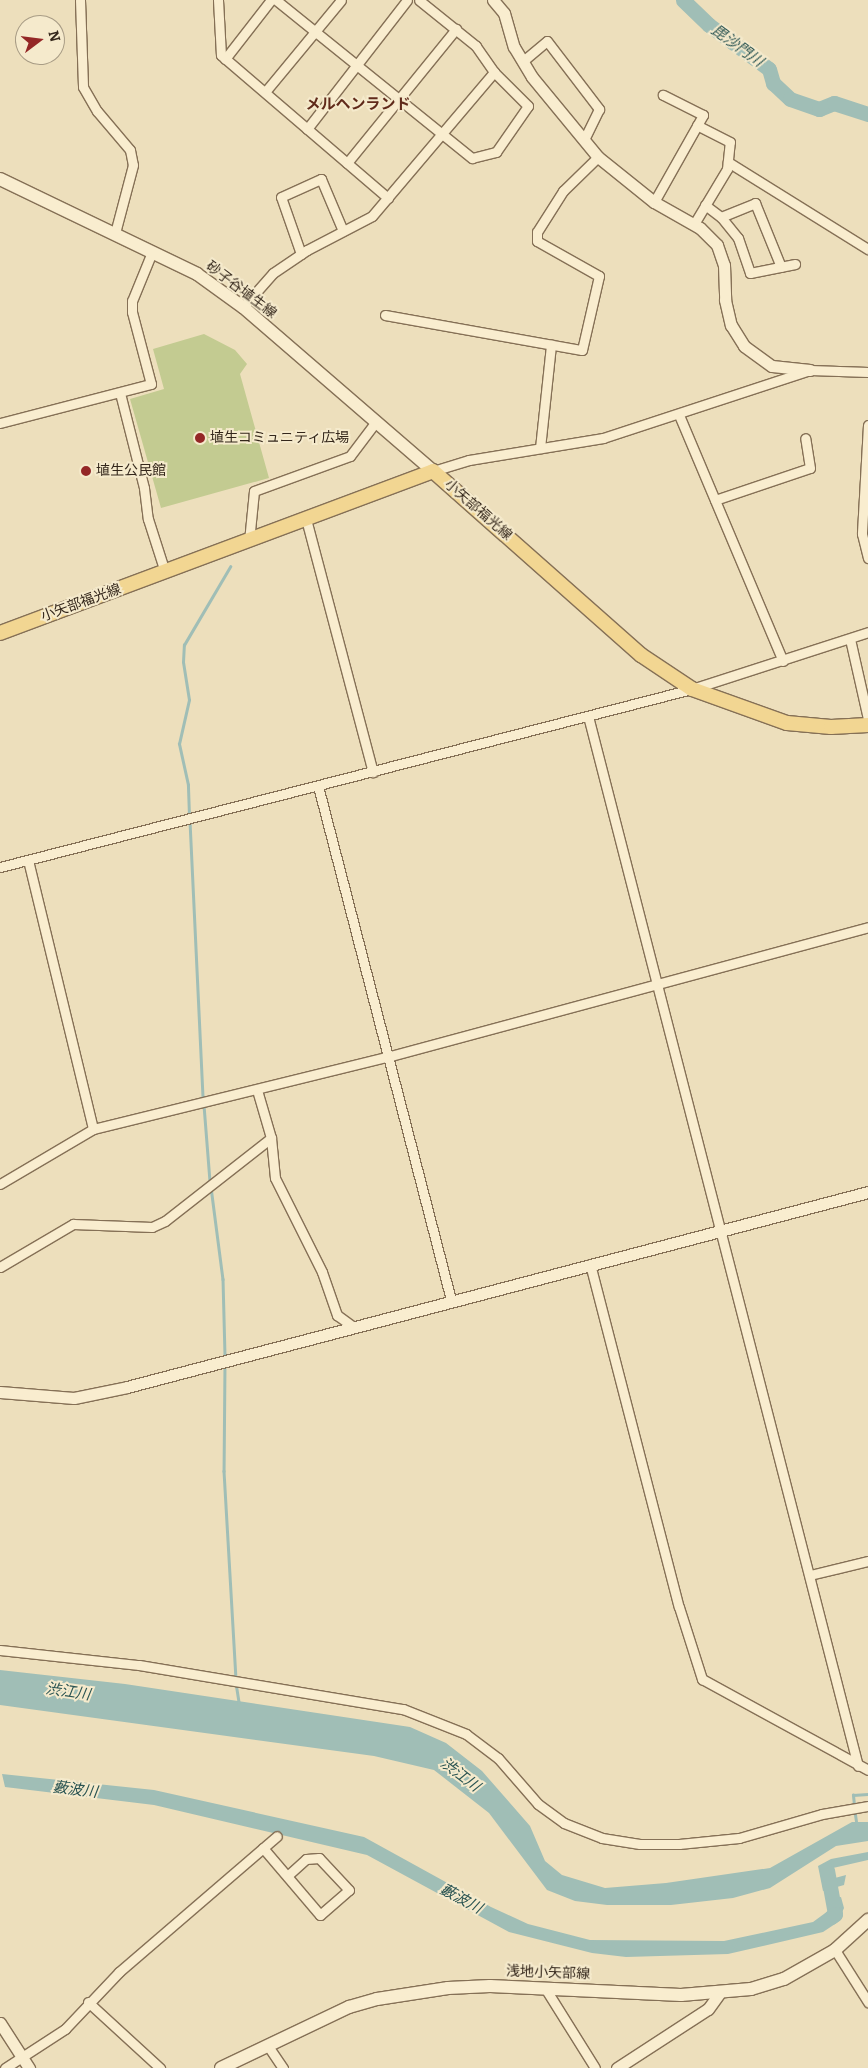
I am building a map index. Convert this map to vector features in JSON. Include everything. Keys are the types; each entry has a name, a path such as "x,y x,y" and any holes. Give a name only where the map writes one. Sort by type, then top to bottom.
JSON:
{"main road":[{"name":"砂子谷埴生線","path":"0,179 197,274 243,307 375,423 433,471"},
{"name":"小矢部福光線","path":"0,633 433,471 641,655 692,689 787,722 830,727 868,725"},
{"name":"浅地小矢部線","path":"221,2068 349,2007 377,1999 448,1988 545,1988 681,1995 719,1994 784,1979 835,1950 868,1920"}],"street":[{"path":"80,0 83,87 96,111 130,150 133,165 115,233"},
{"path":"218,0 221,55 388,198"},
{"path":"225,59 271,0"},
{"path":"276,0 472,158 496,152 528,106 494,72 476,46 420,0"},
{"path":"265,92 341,0"},
{"path":"307,129 407,0"},
{"path":"493,0 504,14 514,47 523,61 598,157 654,202 694,224 717,245 724,264 724,300 731,324 744,346 772,366 810,370 868,372"},
{"path":"346,163 456,29"},
{"path":"523,61 547,42 599,109 584,140"},
{"path":"243,307 273,273 301,254 372,216 494,72"},
{"path":"654,202 703,114 663,95"},
{"path":"694,224 727,169 730,142 697,124"},
{"path":"385,315 582,350 599,276 537,241 537,232 563,191 598,157"},
{"path":"728,162 868,249"},
{"path":"301,254 281,197 321,178 343,232"},
{"path":"720,217 756,203 781,267"},
{"path":"705,205 720,217 738,238 750,272 795,264"},
{"path":"0,423 151,384 132,312 132,301 152,252"},
{"path":"540,448 551,345"},
{"path":"433,471 469,460 603,438 679,416 810,370"},
{"path":"120,393 144,488 148,519 165,572"},
{"path":"679,416 783,661"},
{"path":"249,541 254,491 350,456 375,423"},
{"path":"868,425 862,534 868,558"},
{"path":"715,500 810,468 806,438"},
{"path":"306,519 373,772"},
{"path":"0,867 692,689 868,632"},
{"path":"850,638 868,719"},
{"path":"588,716 722,1229 858,1766"},
{"path":"318,786 451,1300"},
{"path":"28,860 93,1129"},
{"path":"0,1184 93,1129 387,1057 868,927"},
{"path":"257,1090 271,1138 275,1178 322,1272 337,1315 352,1326"},
{"path":"0,1267 73,1224 152,1227 165,1221 271,1138"},
{"path":"0,1392 74,1398 868,1192"},
{"path":"590,1264 679,1608 702,1679 868,1770"},
{"path":"810,1575 868,1561"},
{"path":"0,1650 139,1665 403,1708 466,1734 498,1758 538,1804 564,1823 602,1838 640,1844 679,1844 739,1838 822,1814 868,1806"},
{"path":"4,2068 65,2029 88,2002 277,1836"},
{"path":"263,1848 320,1916 349,1890 319,1858 306,1859 287,1876"},
{"path":"835,1950 868,2002"},
{"path":"545,1988 596,2068"},
{"path":"617,2068 708,2009 719,1994"},
{"path":"88,2002 160,2068"},
{"path":"0,2023 29,2068"},
{"path":"268,2046 283,2068"}],"green space":[{"name":"埴生コミュニティ広場","path":"204,334 235,350 247,364 240,374 269,478 161,508 130,399 164,389 153,349"}],"water":[{"name":"渋江川","path":"0,1670 125,1684 410,1727 446,1743 482,1771 530,1826 545,1861 562,1875 605,1888 666,1883 770,1868 852,1822 868,1822 868,1841 836,1846 770,1888 733,1898 671,1905 607,1905 575,1901 547,1890 489,1813 434,1770 374,1756 0,1705"},
{"path":"2,1774 154,1790 364,1837 491,1907 528,1924 590,1940 724,1941 813,1922 828,1911 827,1900 841,1897 844,1908 838,1922 823,1932 728,1954 626,1957 592,1953 509,1932 367,1855 154,1805 5,1787"},
{"path":"868,1852 868,1860 833,1868 835,1878 846,1875 844,1885 823,1891 818,1866 831,1859"}],"waterway":[{"name":"毘沙門川","path":"683,0 709,25 769,69 773,83 790,99 819,109 834,103 868,114"},
{"path":"189,816 188,785 179,744 189,700 183,662 184,645 230,567"},
{"path":"190,821 203,1100"},
{"path":"204,1105 210,1182"},
{"path":"211,1187 223,1279 225,1358"},
{"path":"225,1364 224,1471 236,1678"},
{"path":"236,1683 239,1703"},
{"path":"854,1805 853,1795 868,1794"},
{"path":"855,1811 857,1825"},
{"name":"藪波川","path":"827,1870 835,1914 831,1917"}],"place":[{"name":"埴生コミュニティ広場","path":"200,438"},
{"name":"埴生公民館","path":"86,471"}],"district":[{"name":"メルヘンランド","path":"358,105"}]}
